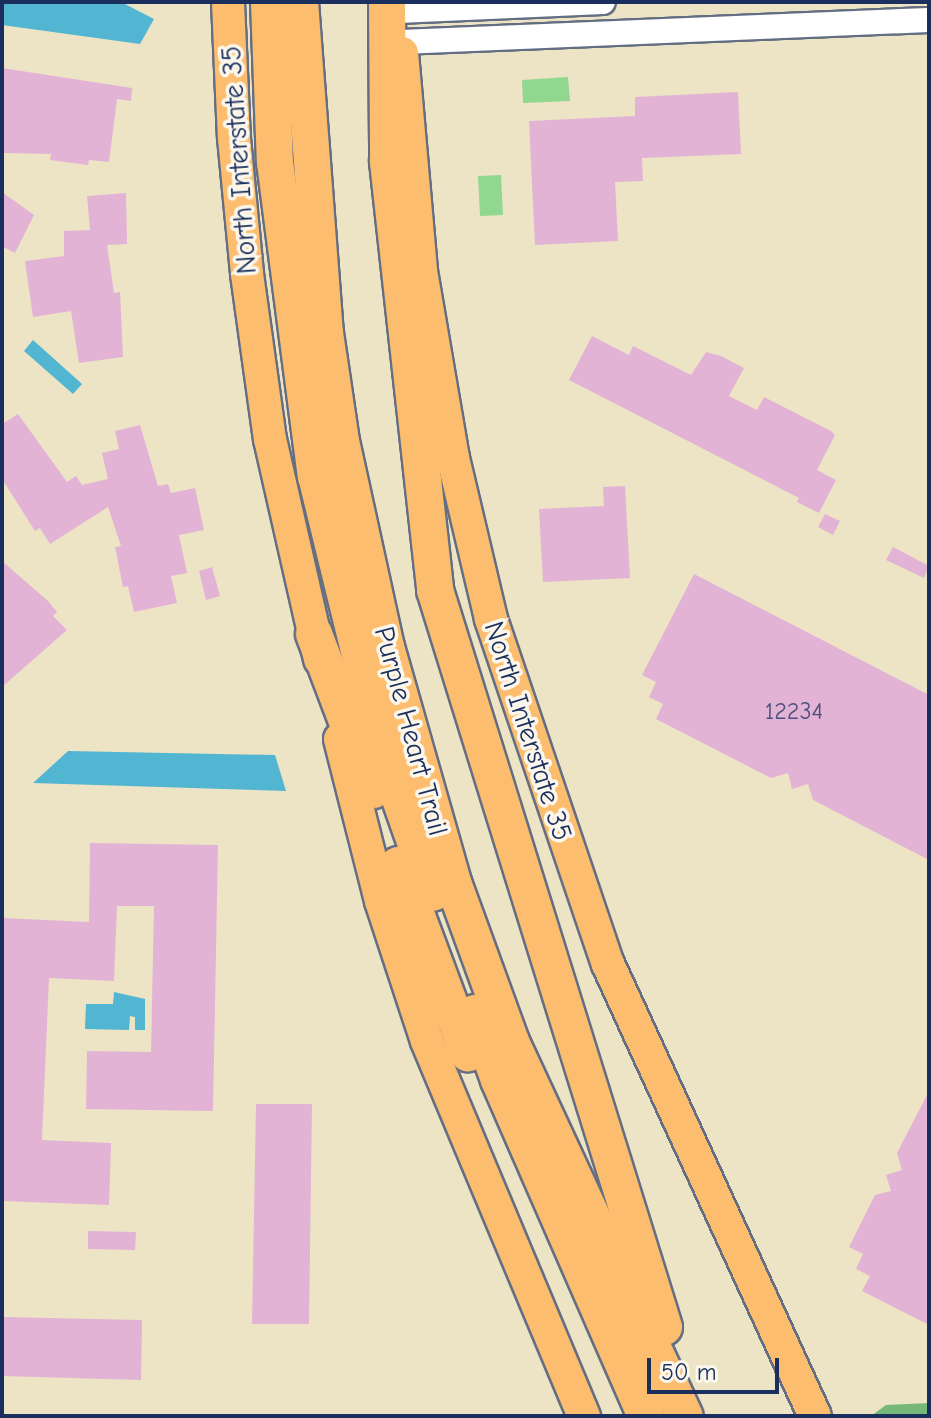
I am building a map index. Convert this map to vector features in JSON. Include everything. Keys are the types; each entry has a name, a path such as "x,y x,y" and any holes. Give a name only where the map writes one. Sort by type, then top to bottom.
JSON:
{"highway":[{"name":"Purple Heart Trail","path":"269,2 275,162 316,476 385,756 499,1080 644,1416"},
{"name":"Purple Heart Trail","path":"300,2 325,333 341,441 386,647 454,885 511,1042 685,1416"},
{"path":"396,14 388,162 435,590 692,1416"},
{"path":"314,634 456,1024 507,1146 567,1280 644,1416"}],"main road":[{"name":"North Interstate 35","path":"228,2 234,138 247,274 270,439 314,634 381,901 427,1041 584,1416"},
{"name":"North Interstate 35","path":"396,14 421,271 453,458 491,619 549,803 608,964 815,1416"}],"street":[{"path":"396,14 603,2"},
{"path":"396,14 929,20"}],"green space":[{"path":"568,77 570,101 523,103 522,80"},
{"path":"501,175 503,215 480,216 478,176"},
{"path":"929,1403 929,1416 871,1416 886,1405"}],"water":[{"path":"2,2 121,2 154,19 140,44 2,25"},
{"path":"33,340 82,384 73,394 24,351"},
{"path":"68,751 275,755 286,791 33,783"},
{"path":"114,992 145,999 145,1030 135,1030 135,1017 130,1016 129,1030 85,1029 86,1004 113,1004"}],"building":[{"path":"2,68 132,88 131,101 117,99 109,162 89,160 88,165 50,160 51,154 2,153"},
{"path":"738,92 741,154 642,158 643,181 615,182 618,241 535,245 529,121 635,116 635,97"},
{"path":"2,192 34,215 15,253 2,246"},
{"path":"126,193 127,244 107,245 114,293 120,292 123,357 79,363 71,311 33,317 25,261 64,256 64,231 90,230 87,196"},
{"path":"592,336 629,355 633,346 691,375 706,352 721,356 744,368 729,396 757,410 764,397 831,431 835,435 817,470 836,480 819,513 797,502 799,498 569,380"},
{"path":"18,414 67,482 76,476 82,485 108,479 102,453 119,449 115,431 140,425 158,486 168,484 171,493 195,488 204,530 179,535 187,573 171,576 177,603 134,612 128,586 123,587 115,547 121,546 108,507 50,544 40,528 35,531 2,479 2,424"},
{"path":"625,486 630,578 543,582 539,509 604,506 603,487"},
{"path":"825,514 840,521 833,535 818,527"},
{"path":"893,547 929,566 924,578 886,560"},
{"path":"2,561 48,601 57,612 53,616 67,630 2,687"},
{"path":"212,567 220,596 206,600 199,571"},
{"path":"694,574 929,695 929,860 813,800 808,784 792,789 788,773 771,778 656,719 663,704 649,697 656,682 642,675"},
{"path":"90,843 218,845 213,1111 86,1109 87,1051 151,1052 154,906 117,906 114,981 49,978 42,1140 111,1143 109,1205 2,1201 2,918 89,922"},
{"path":"929,1091 929,1325 862,1291 870,1276 856,1269 863,1254 849,1247 875,1195 891,1191 886,1175 902,1170 897,1153"},
{"path":"256,1104 312,1104 309,1324 252,1324"},
{"path":"88,1231 136,1232 135,1250 88,1249"},
{"path":"2,1317 142,1320 141,1380 2,1376"}]}
